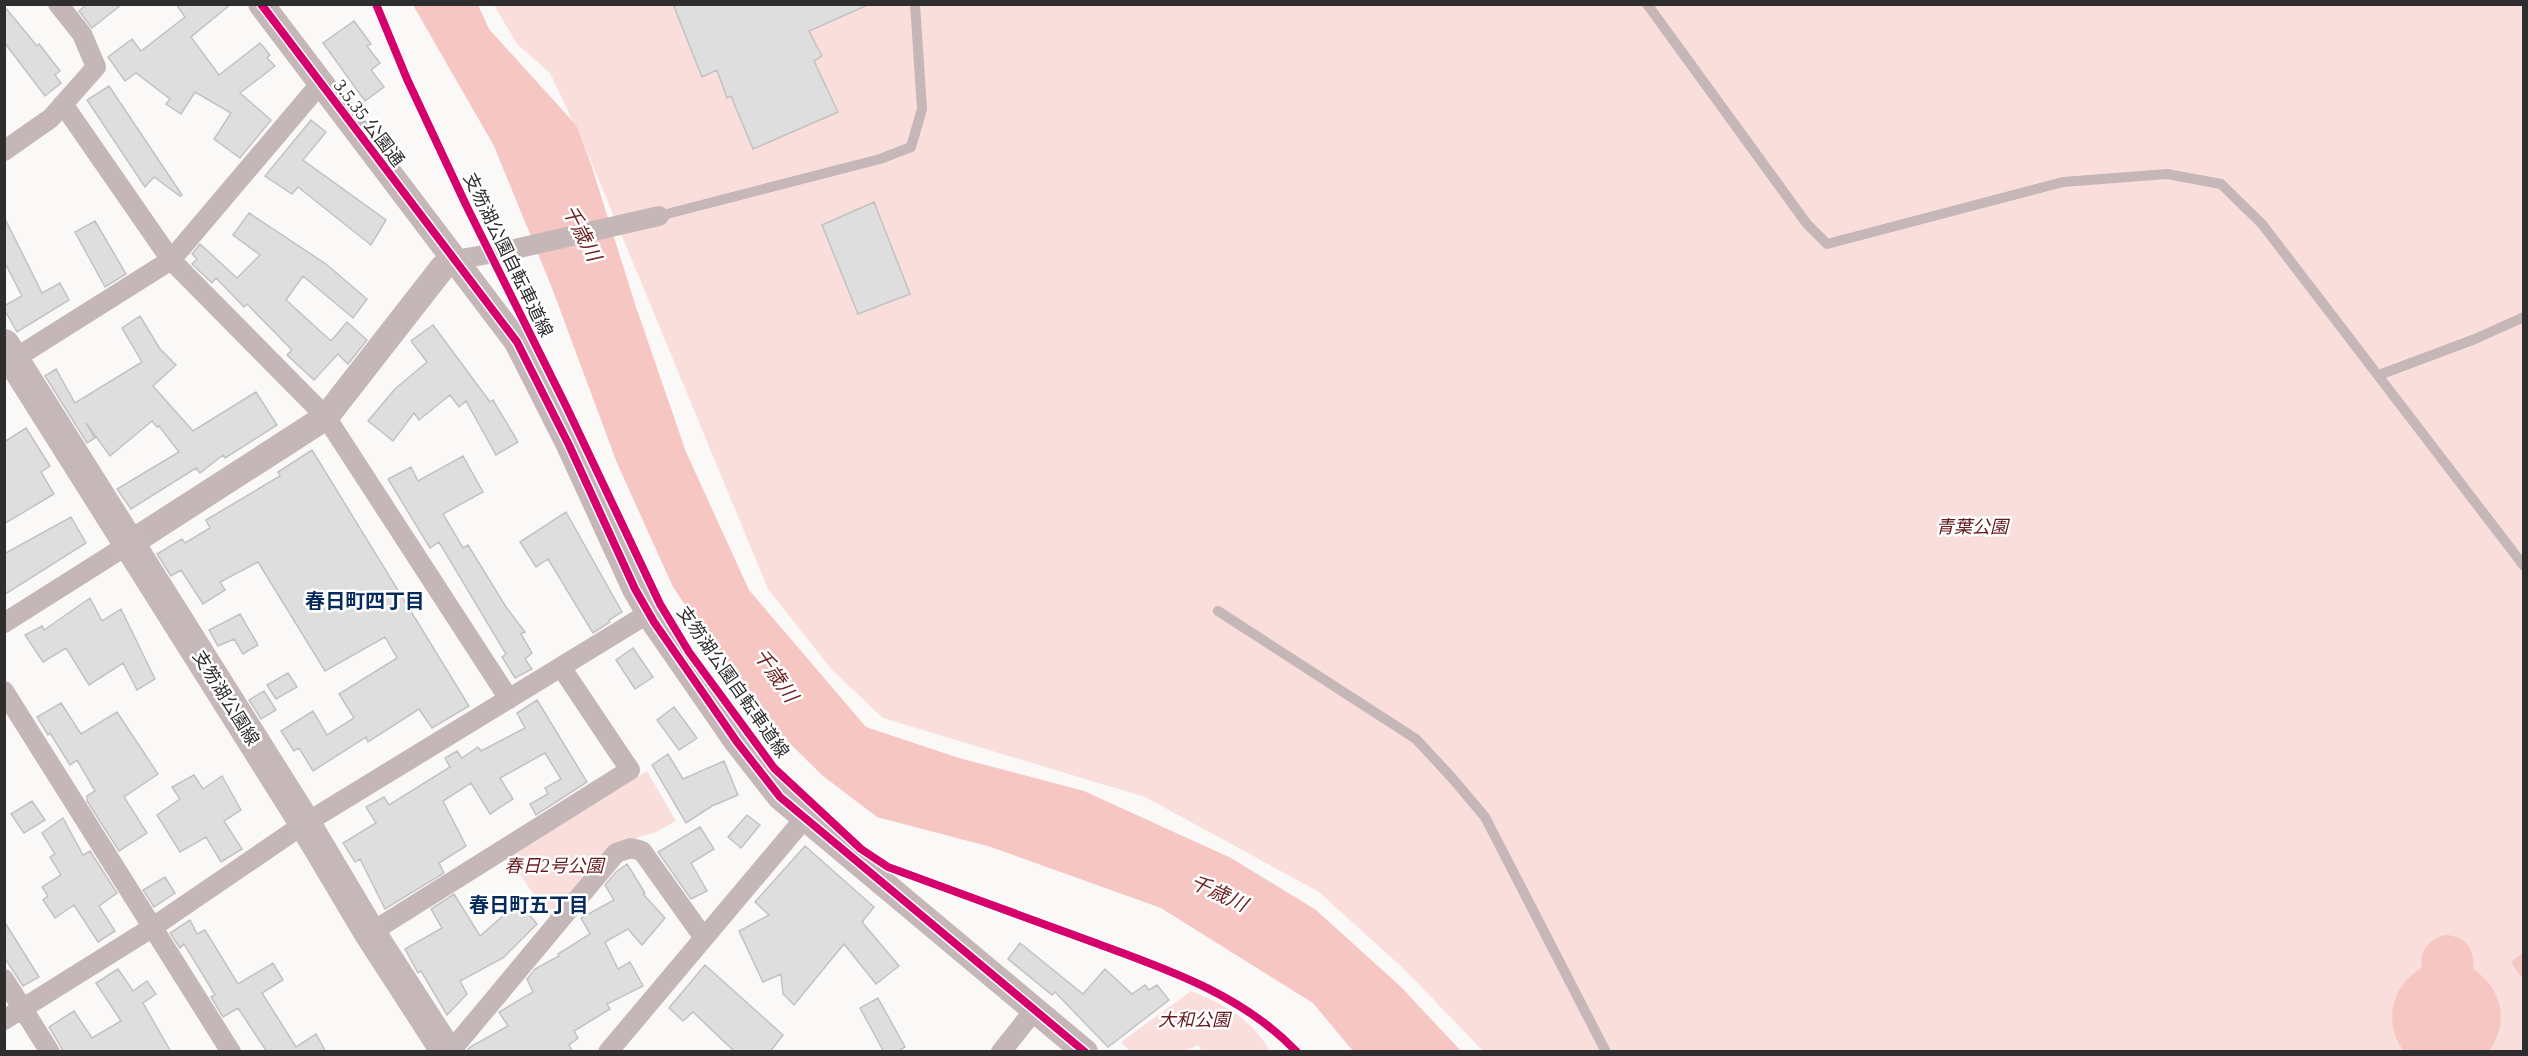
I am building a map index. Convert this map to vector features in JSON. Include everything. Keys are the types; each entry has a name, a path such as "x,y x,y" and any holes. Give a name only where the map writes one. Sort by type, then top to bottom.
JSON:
{"main road":[{"name":"支笏湖公園線","path":"7,356 129,544 370,933 448,1052"}],"street":[{"name":"3.5.35 公園通","path":"261,4 517,342 649,613 737,742 780,797 1036,1008 1085,1052"},
{"path":"4,151 51,118 96,67 82,34 63,6"},
{"path":"7,356 171,260 320,84"},
{"path":"63,104 171,260 326,417 509,699"},
{"path":"4,623 326,417 444,267 454,260 506,251 660,216"},
{"path":"4,1020 153,927 304,824 649,613"},
{"path":"370,933 630,770 561,667"},
{"path":"4,691 231,1052"},
{"path":"608,1052 804,819"},
{"path":"448,1052 616,853 631,848 642,851 704,938"},
{"path":"4,979 50,1052"},
{"path":"1002,1052 1036,1008"}],"lane":[{"path":"660,216 880,159 911,147 922,109 915,4"},
{"path":"1647,4 1807,224 1827,244 2063,183 2167,174 2221,184 2262,224 2523,566"},
{"path":"2379,375 2475,339 2523,316"},
{"path":"1218,611 1416,739 1453,779 1485,817 1606,1052"}],"green space":[{"name":"青葉公園","path":"494,5 2523,5 2523,1051 1483,1051 1406,971 1319,892 1145,797 883,718 832,670 768,589 586,149 550,73 517,44"},
{"name":"春日2号公園","path":"647,771 676,821 656,832 620,843 550,918 508,857"},
{"name":"大和公園","path":"1191,991 1235,1013 1253,1028 1269,1049 1265,1052 1202,1051 1198,1045 1185,1051 1131,1052 1121,1042"}],"water":[{"name":"千歳川","path":"413,5 478,5 489,29 576,125 686,452 749,590 866,727 959,758 1084,791 1231,858 1316,910 1400,986 1461,1051 1353,1051 1313,1003 1161,908 991,847 877,817 823,776 755,709 673,587 617,463 552,288 494,146"},
{"path":"2445,935 2458,938 2468,945 2473,955 2473,969 2491,986 2500,1006 2499,1029 2496,1040 2489,1051 2404,1051 2397,1040 2392,1017 2397,994 2403,984 2422,968 2422,956 2426,947 2434,939"},
{"path":"2523,953 2523,975 2521,977 2511,962"}],"building":[{"path":"87,4 122,4 92,28 79,11"},
{"path":"176,4 231,4 191,37 219,75 260,43 270,55 267,58 275,66 240,93 271,120 240,158 214,139 231,113 195,92 181,114 166,104 170,99 136,73 125,81 108,57 132,39 141,51 185,17"},
{"path":"673,4 870,4 809,31 822,56 814,61 838,112 753,149 731,96 727,98 717,70 702,77"},
{"path":"4,6 60,71 55,75 61,83 45,96 4,42"},
{"path":"354,21 371,44 367,46 380,63 371,70 384,87 365,101 323,43"},
{"path":"109,86 182,195 180,196 154,177 145,187 87,100"},
{"path":"311,120 326,132 303,160 386,220 371,245 298,187 292,194 265,176"},
{"path":"874,202 910,294 858,314 822,225"},
{"path":"249,213 326,264 367,299 353,318 303,276 286,300 331,341 347,322 367,340 348,364 338,354 314,380 287,355 292,350 247,304 244,307 216,278 212,283 192,264 197,259 192,254 200,244 237,278 260,255 233,235"},
{"path":"4,217 42,293 60,283 69,300 17,332 4,309 4,306 22,296 4,261"},
{"path":"95,221 126,274 105,287 75,232"},
{"path":"140,316 160,349 176,365 153,386 193,431 256,392 277,425 225,458 223,455 200,473 196,468 131,509 117,489 179,452 159,426 157,427 152,421 110,456 86,423 95,438 87,443 45,376 56,369 75,403 142,362 122,328"},
{"path":"433,325 490,402 493,400 518,442 496,455 466,401 459,407 450,395 419,420 414,413 393,441 368,421 395,389 427,362 411,341"},
{"path":"26,428 50,466 41,472 54,494 4,524 4,442"},
{"path":"312,450 469,706 432,728 419,709 368,742 366,737 313,771 299,748 294,751 281,731 313,711 327,735 354,718 339,694 397,658 385,637 325,671 258,562 220,582 225,590 203,604 181,570 171,576 157,554 182,539 185,543 210,528 206,520 280,476 278,472"},
{"path":"463,456 483,492 443,514 463,548 468,545 506,607 525,632 521,634 532,653 525,659 532,669 515,678 502,657 506,654 439,542 430,548 388,479 411,467 418,481"},
{"path":"566,512 622,612 593,633 548,559 536,567 520,542"},
{"path":"71,517 86,543 4,595 4,554"},
{"path":"90,598 102,621 121,609 155,679 137,690 123,663 89,685 66,648 43,662 25,635 42,626 44,630"},
{"path":"240,614 258,645 243,654 234,639 218,646 209,630"},
{"path":"633,648 653,677 635,689 616,660"},
{"path":"288,673 297,687 276,699 267,685"},
{"path":"264,691 276,710 261,719 249,700"},
{"path":"537,700 587,782 536,815 530,804 548,794 545,788 561,779 545,753 500,778 513,799 490,814 471,783 443,801 466,846 439,863 444,873 385,909 360,859 355,862 343,843 376,823 366,807 384,797 389,805 450,767 445,758 457,751 462,758 478,747 481,751 525,728 517,713"},
{"path":"61,703 81,734 117,712 158,774 124,797 147,833 119,851 87,801 87,796 95,791 77,760 70,765 37,717"},
{"path":"674,707 697,738 679,750 657,720"},
{"path":"668,754 683,779 724,761 738,795 712,806 686,823 652,765"},
{"path":"194,775 203,789 222,776 241,810 224,821 242,849 221,862 206,837 180,852 157,815 180,799 172,787"},
{"path":"32,801 45,820 24,833 11,814"},
{"path":"747,815 760,825 741,848 728,837"},
{"path":"63,818 83,855 90,851 117,893 99,906 115,931 98,942 74,905 55,918 43,900 48,896 42,887 61,875 50,857 55,854 42,833"},
{"path":"700,827 714,849 691,863 707,891 691,899 658,852"},
{"path":"805,846 874,907 862,922 899,966 876,984 844,944 794,1005 783,994 781,974 763,982 739,931 769,915 755,902"},
{"path":"627,864 645,893 643,894 665,918 642,945 628,929 605,942 618,969 630,962 643,986 607,1004 610,1009 574,1031 578,1038 569,1045 573,1052 466,1052 470,1047 508,1026 499,1012 533,992 527,979 535,969 559,956 558,954 590,934 581,918 614,900 605,885 616,872"},
{"path":"165,877 175,893 154,907 143,890"},
{"path":"454,894 480,936 519,902 537,924 503,958 460,981 467,994 447,1015 421,971 418,973 405,949 442,928 431,909"},
{"path":"190,920 197,934 205,930 238,984 273,963 283,980 262,993 296,1047 316,1034 326,1052 267,1052 238,1008 223,1017 211,997 215,995 184,944 180,948 170,933"},
{"path":"4,921 39,977 23,986 4,957"},
{"path":"1020,943 1083,994 1105,969 1132,994 1145,985 1149,990 1157,985 1169,1000 1108,1047 1055,992 1052,995 1008,959"},
{"path":"705,965 783,1035 770,1052 735,1052 693,1012 683,1021 669,1008"},
{"path":"118,969 133,991 147,981 156,994 143,1003 171,1052 64,1052 49,1027 74,1011 92,1038 121,1021 96,983"},
{"path":"878,998 905,1047 897,1052 884,1052 860,1008"}],"cycle path":[{"path":"261,4 517,342 569,445 635,589 654,622 737,742 780,797 1085,1052"},
{"name":"支笏湖公園自転車道線","path":"376,4 407,79 466,205 567,408 660,604 689,652 774,768 861,849 888,867 1145,961 1200,984 1251,1014 1275,1031 1297,1052"}],"district":[{"name":"春日町四丁目","path":"365,601"},
{"name":"春日町五丁目","path":"529,905"}]}
